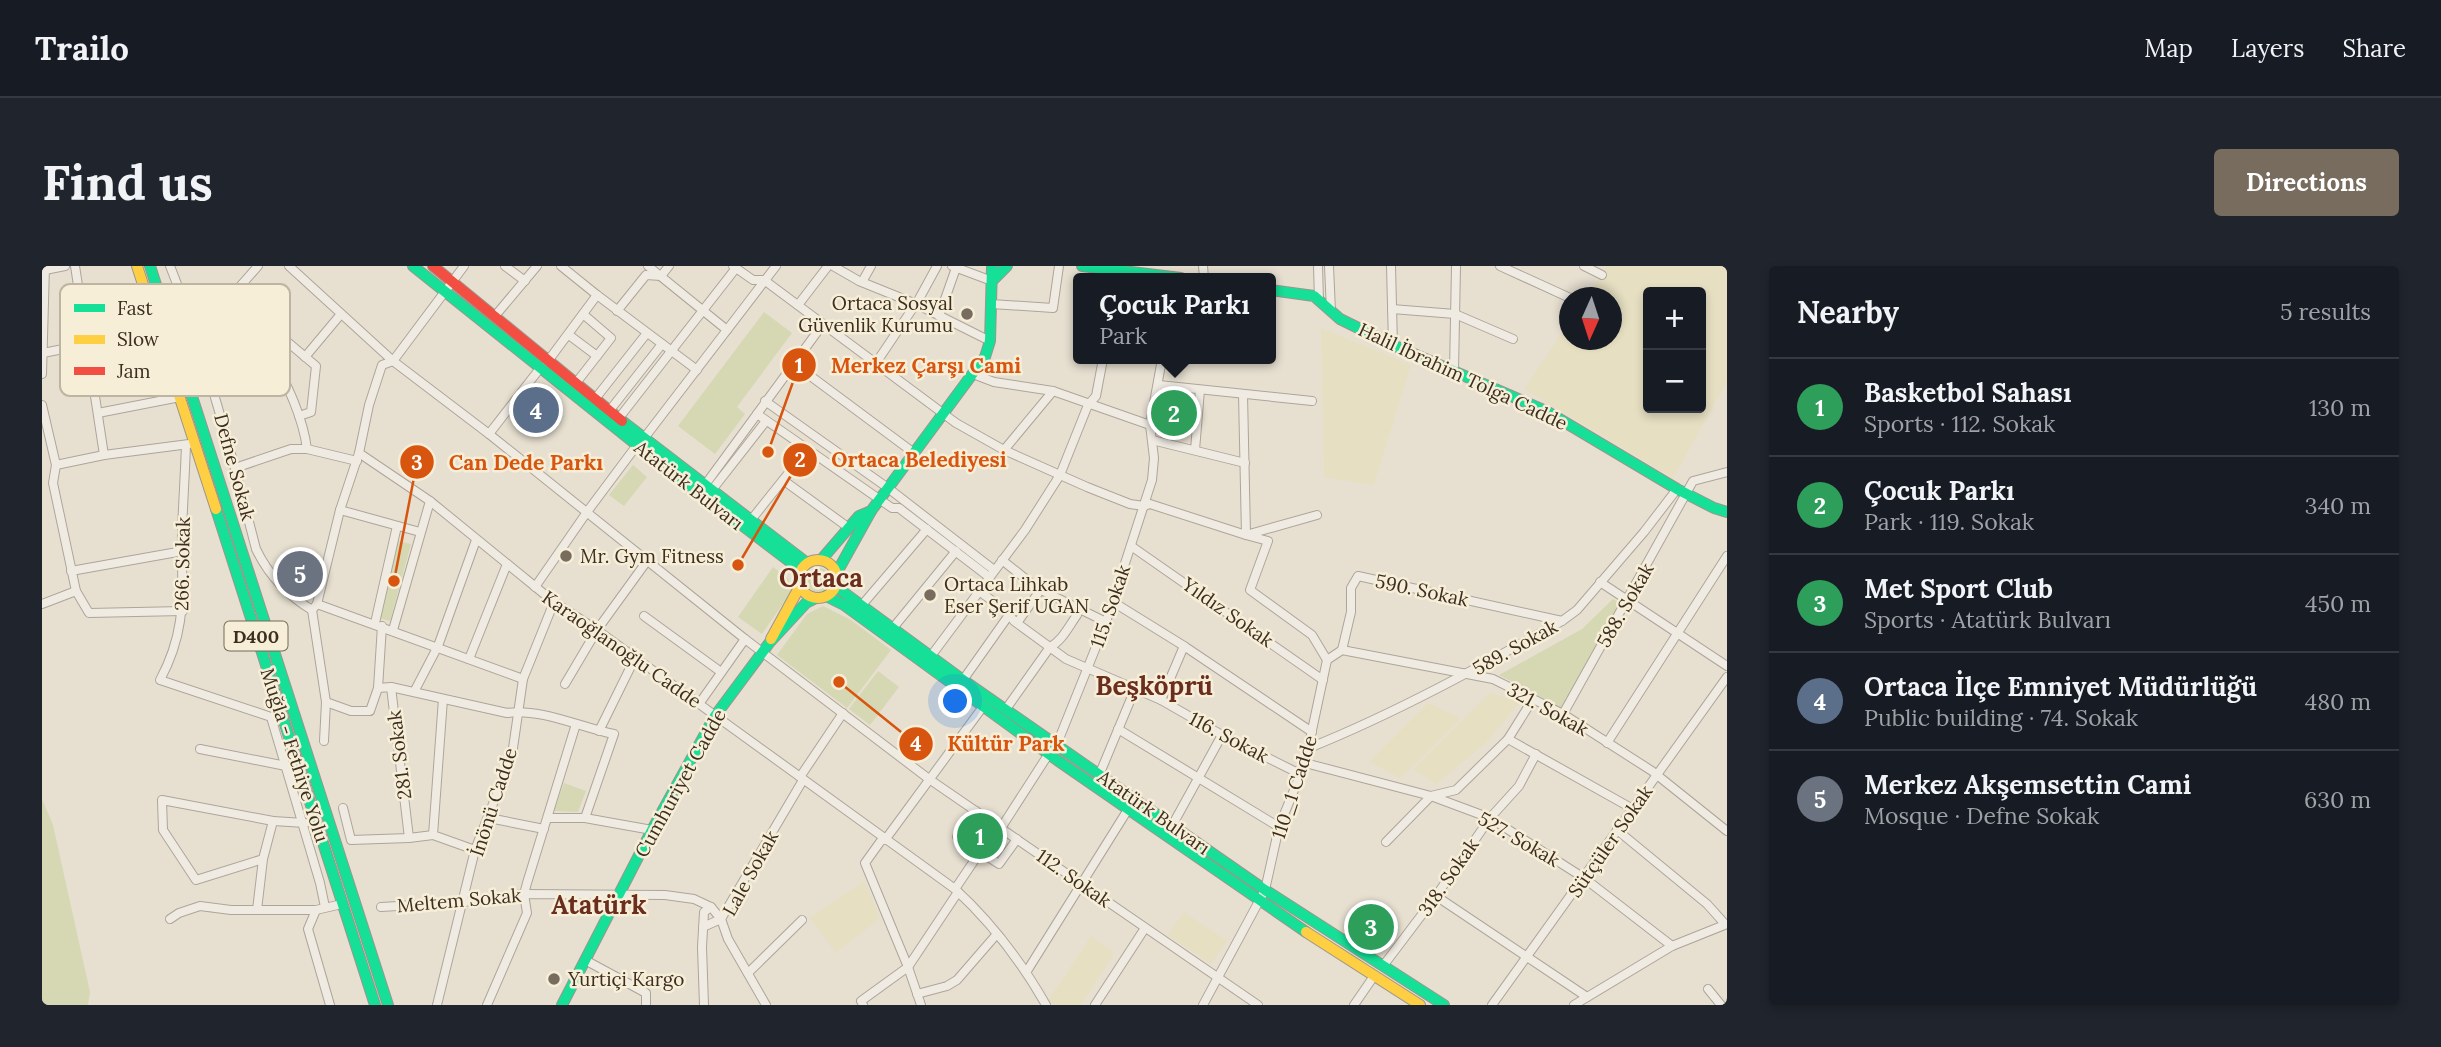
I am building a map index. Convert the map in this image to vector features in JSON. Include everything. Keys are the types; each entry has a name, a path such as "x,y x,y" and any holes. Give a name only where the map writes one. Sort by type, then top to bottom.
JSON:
{"main road":[{"name":"Muğla - Fethiye Yolu","path":"137,266 143,284"},
{"name":"Muğla - Fethiye Yolu","path":"150,266 156,284"},
{"name":"Atatürk Bulvarı","path":"413,266 545,364 641,441 793,565 800,580"},
{"name":"Atatürk Bulvarı","path":"433,266 495,316 545,364 576,383 610,410 641,441 708,487 807,563"},
{"path":"871,511 859,516 821,560 807,563 800,580 806,594 821,597 835,580 842,557 871,511 985,357 990,341 992,266"},
{"path":"992,281 1007,266"},
{"path":"1082,266 1111,273"},
{"name":"Halil İbrahim Tolga Cadde","path":"1276,290 1314,296 1340,319 1393,345 1546,411 1682,492 1727,512"},
{"name":"Muğla - Fethiye Yolu","path":"192,396 387,1005"},
{"name":"Muğla - Fethiye Yolu","path":"180,397 191,444 375,1005"},
{"path":"821,560 829,564 835,580"},
{"name":"Cumhuriyet Cadde","path":"769,642 800,580"},
{"name":"Atatürk Bulvarı","path":"835,580 862,605 963,680 1265,890 1444,1005"},
{"name":"Atatürk Bulvarı","path":"821,597 844,605 1127,811 1259,901 1420,1005"},
{"name":"Cumhuriyet Cadde","path":"562,1005 652,830 715,716 769,642 806,603 821,597"}],"street":[{"path":"42,374 45,268 65,266"},
{"path":"75,266 78,284"},
{"name":"Defne Sokak","path":"170,266 177,284"},
{"path":"243,284 258,266"},
{"name":"112. Sokak","path":"289,266 393,361 489,434 762,652 929,779 1258,1005"},
{"path":"324,741 326,702 315,607 340,510 358,457 369,405 382,365 393,361 464,266"},
{"path":"505,266 525,281"},
{"path":"495,316 537,266"},
{"path":"561,266 697,370"},
{"path":"648,266 727,330"},
{"path":"661,276 668,266"},
{"path":"535,587 587,512 776,266"},
{"path":"862,282 871,266"},
{"path":"876,363 916,304 937,266"},
{"path":"991,304 1053,308 1059,266"},
{"path":"1318,266 1319,300"},
{"path":"1329,266 1331,311"},
{"path":"1391,266 1393,345"},
{"path":"1454,371 1456,266"},
{"path":"1500,266 1559,293"},
{"path":"1584,266 1602,275"},
{"path":"619,418 735,267 753,280 764,281 798,305 944,415 1004,450 1130,504 1150,504 1268,541 1250,590 1312,635 1327,660 1342,650"},
{"path":"798,305 827,267 916,304 990,341"},
{"path":"940,316 954,267 992,281"},
{"path":"617,311 646,275 661,276"},
{"path":"489,434 569,335 597,295"},
{"path":"1392,309 1455,314 1513,339"},
{"path":"305,357 341,314"},
{"path":"576,383 597,356 614,340 583,314"},
{"path":"726,465 765,401 822,324"},
{"path":"595,399 647,334"},
{"path":"569,335 597,356"},
{"path":"610,410 662,344"},
{"path":"290,345 317,366 311,412 299,416"},
{"path":"793,363 914,453"},
{"path":"931,656 1025,530 1060,475 1088,405 1096,396 1102,364"},
{"path":"973,374 994,382 1053,391 1150,425 1161,364"},
{"path":"1159,385 1312,401"},
{"path":"1195,450 1200,390"},
{"path":"1004,450 1053,391"},
{"path":"1243,394 1246,535"},
{"path":"95,396 104,455"},
{"name":"Defne Sokak","path":"216,396 256,549 266,569 297,600 315,607"},
{"path":"290,396 305,433 307,449"},
{"path":"98,413 180,397"},
{"path":"765,401 888,488 992,573"},
{"path":"42,405 56,465 52,483 71,571 76,591 89,613 183,611"},
{"path":"757,414 892,508"},
{"path":"708,487 766,421"},
{"name":"115. Sokak","path":"1057,744 1106,622 1152,480 1154,458 1150,425"},
{"path":"1152,440 1245,463"},
{"path":"56,465 104,455 191,444"},
{"name":"266. Sokak","path":"191,444 183,551 183,611 172,658 160,680 271,717 286,765"},
{"path":"235,468 290,449 358,457"},
{"path":"751,520 807,450"},
{"name":"Karaoğlanoğlu Cadde","path":"358,457 430,501 554,602 597,630 956,891 1027,971 1046,1005"},
{"path":"1682,492 1693,481 1727,472"},
{"path":"783,480 849,528"},
{"name":"589. Sokak","path":"1309,748 1353,730 1466,674 1562,621 1577,610 1682,492"},
{"name":"588. Sokak","path":"1563,714 1628,600 1682,492"},
{"path":"393,630 430,501"},
{"path":"871,511 881,506 899,508 956,551 992,573"},
{"path":"340,510 420,532"},
{"path":"1246,535 1317,515"},
{"name":"281. Sokak","path":"397,526 379,625 378,688 391,687 410,838"},
{"path":"862,605 927,529"},
{"path":"414,692 438,646 476,540"},
{"name":"Yıldız Sokak","path":"1131,546 1323,680"},
{"path":"71,571 183,551"},
{"path":"893,628 956,551"},
{"path":"1607,743 1727,556"},
{"path":"565,684 597,630 647,561"},
{"path":"1002,561 1041,589 1106,622"},
{"path":"469,659 507,564"},
{"name":"590. Sokak","path":"1342,650 1351,612 1351,588 1358,576 1562,621"},
{"path":"1600,582 1727,666"},
{"path":"1017,623 1041,589"},
{"path":"42,604 76,591"},
{"name":"116. Sokak","path":"979,591 1066,659 1088,666 1161,700 1222,735 1300,774"},
{"name":"İnönü Cadde","path":"437,1005 475,850 512,755 523,679 554,602"},
{"path":"1112,602 1184,646 1312,732"},
{"path":"1006,709 1050,647 1057,644 1077,615 1074,606"},
{"path":"315,607 379,625 523,679"},
{"path":"963,680 1009,615"},
{"path":"644,616 721,672"},
{"path":"699,704 745,639"},
{"path":"1161,700 1184,646"},
{"name":"321. Sokak","path":"1342,650 1493,679 1563,714 1657,775 1727,831"},
{"path":"599,731 635,658"},
{"name":"110_1 Cadde","path":"1203,1005 1265,890 1279,827 1305,763 1327,660"},
{"name":"Sütçüler Sokak","path":"1492,1005 1727,677"},
{"path":"391,687 614,734 585,818"},
{"path":"326,702 351,711 370,711 378,688"},
{"path":"1100,774 1135,689"},
{"path":"433,835 443,699"},
{"path":"1386,842 1431,796 1456,790 1508,739 1534,699"},
{"path":"921,1005 865,863 982,708"},
{"name":"Lale Sokak","path":"766,1005 728,939 721,919 843,713"},
{"path":"487,1005 527,913 524,894 576,724"},
{"path":"1118,729 1279,827"},
{"path":"1173,824 1222,735"},
{"path":"1508,739 1633,809"},
{"path":"200,749 286,765 320,883 320,909 308,929 330,1005"},
{"name":"318. Sokak","path":"1383,966 1490,818 1519,786 1536,754"},
{"path":"1000,828 1048,755"},
{"name":"527. Sokak","path":"1305,763 1431,796 1490,818 1584,878 1672,946"},
{"path":"263,859 196,880 163,830 162,800 273,821 317,822"},
{"path":"343,808 351,840 433,835 475,850"},
{"path":"976,811 957,836 980,852 999,864 1017,839"},
{"path":"1027,971 1127,811"},
{"path":"489,818 544,829"},
{"path":"548,818 585,818 652,830"},
{"path":"257,910 263,859 273,821"},
{"path":"1574,1005 1672,946 1726,924 1707,904 1617,830"},
{"path":"862,1003 908,967 980,852"},
{"name":"Meltem Sokak","path":"382,907 464,902 524,894 620,894 694,899 710,907"},
{"path":"1436,896 1587,997"},
{"path":"170,919 200,906 257,910 320,909 342,904"},
{"path":"703,927 721,919 710,907 704,912 703,927 704,1005"},
{"path":"748,972 802,920"},
{"path":"1095,1005 1145,928"},
{"path":"917,994 947,986 957,980 996,935"},
{"path":"585,960 646,993 646,1005"},
{"path":"1354,1005 1374,976"},
{"path":"1708,989 1721,1005"}],"shaded area":[{"path":"1607,266 1727,266 1727,382 1673,478 1524,389 1559,337 1559,350 1622,350 1622,287 1593,287"},
{"path":"1321,328 1411,365 1374,485 1324,477"},
{"path":"1490,693 1520,702 1486,743 1436,784 1413,769"},
{"path":"1428,703 1461,718 1400,778 1369,762"},
{"path":"864,881 880,918 836,953 810,918"},
{"path":"1184,912 1227,941 1211,964 1168,935"},
{"path":"1091,936 1114,953 1081,1005 1053,1005 1049,999"}],"green space":[{"path":"764,312 792,333 737,407 745,414 715,454 678,426"},
{"path":"1160,391 1192,394 1188,434 1156,431"},
{"path":"633,465 647,477 624,506 609,495"},
{"path":"398,541 411,544 390,621 378,618"},
{"path":"773,567 788,578 792,591 762,634 738,617"},
{"path":"819,568 828,571 831,580 828,589 819,592 810,589 807,580 810,571"},
{"path":"1613,599 1622,604 1561,708 1499,675 1582,629"},
{"path":"823,606 851,620 891,650 847,708 777,655 807,614"},
{"path":"878,671 899,687 870,725 849,709"},
{"path":"564,783 586,791 578,812 554,811"},
{"path":"42,799 53,825 90,992 88,1005 42,1005"},
{"path":"974,820 997,837 987,851 964,834"}],"traffic: fast":[{"path":"150,266 156,284"},
{"path":"413,266 637,445 793,564 799,574"},
{"path":"836,574 871,511 985,357 990,341 992,266"},
{"path":"992,281 1007,266"},
{"path":"1082,266 1140,273"},
{"path":"1276,291 1314,296 1340,319 1393,345 1546,411 1677,489 1727,512"},
{"path":"192,396 388,1005"},
{"path":"622,421 807,563"},
{"path":"216,509 375,1005"},
{"path":"821,560 859,516 871,511"},
{"path":"835,586 963,680 1265,890 1444,1005"},
{"path":"826,596 844,605 1057,760 1306,932"},
{"path":"562,1005 652,830 715,716 770,642 806,603 816,598"}],"traffic: slow":[{"path":"137,266 143,284"},
{"path":"179,396 216,509"},
{"path":"818,560 831,566 837,579 831,592 818,598 805,592 799,579 805,566 818,560"},
{"path":"771,639 800,586"},
{"path":"1306,932 1420,1005"}],"traffic: jam":[{"path":"433,266 622,421"}],"place":[{"name":"Ortaca Sosyal Güvenlik Kurumu","path":"967,314"},
{"name":"Ortaca İlçe Emniyet Müdürlüğü","path":"536,410"},
{"name":"Çocuk Parkı","path":"1174,413"},
{"name":"Merkez Çarşı Cami","path":"768,452"},
{"name":"Mr. Gym Fitness","path":"566,556"},
{"name":"Ortaca Belediyesi","path":"738,565"},
{"name":"Merkez Akşemsettin Cami","path":"300,574"},
{"name":"Can Dede Parkı","path":"394,581"},
{"name":"Ortaca Lihkab Eser Şerif UGAN","path":"930,595"},
{"name":"Kültür Park","path":"839,682"},
{"name":"Basketbol Sahası","path":"980,836"},
{"name":"Met Sport Club","path":"1371,927"},
{"name":"Yurtiçi Kargo","path":"554,979"}],"district":[{"name":"Ortaca","path":"821,577"},
{"name":"Beşköprü","path":"1154,685"},
{"name":"Atatürk","path":"599,904"}]}
